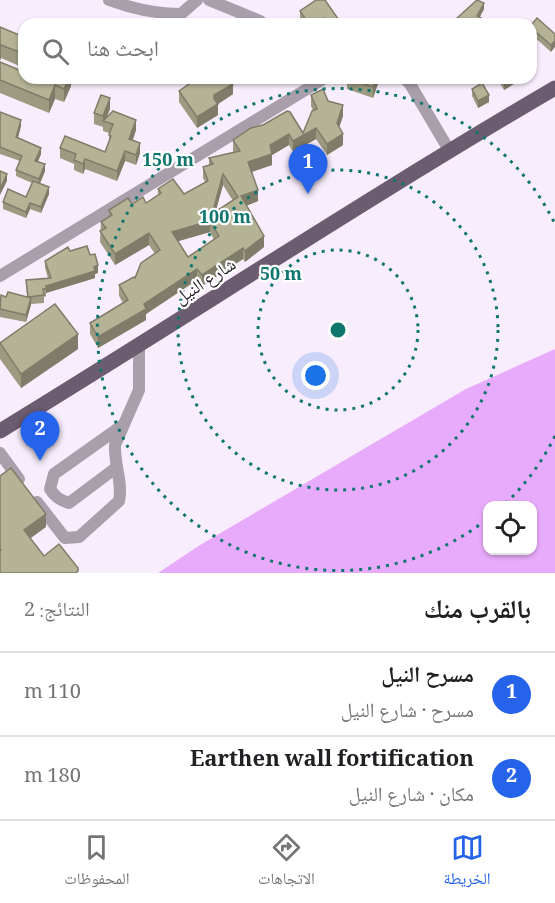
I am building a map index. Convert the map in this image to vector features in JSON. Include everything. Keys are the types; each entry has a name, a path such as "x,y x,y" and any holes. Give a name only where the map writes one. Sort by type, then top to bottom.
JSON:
{"main road":[{"name":"شارع النيل","path":"0,431 139,346 363,202 555,88"}],"street":[{"path":"109,0 136,10 160,14 181,14 197,0"},
{"path":"209,0 253,18"},
{"path":"0,276 311,84"},
{"path":"410,84 449,150"},
{"path":"0,453 65,538 79,537 119,501 121,492 115,445 139,390 139,346"},
{"path":"117,467 69,503 59,500 50,489 54,474 124,424"}],"shaded area":[{"path":"555,349 555,573 158,573 200,545 466,389"}],"building":[{"path":"316,0 325,0 338,18 305,18 300,11"},
{"path":"477,0 484,3 477,16 481,18 457,18"},
{"path":"537,18 555,34 555,41 551,45 537,33"},
{"path":"0,27 18,34 18,52 1,45 0,47"},
{"path":"0,62 18,70 18,84 66,84 64,89 55,85 49,100 0,80"},
{"path":"189,84 233,84 214,95 218,104 197,117 179,91"},
{"path":"483,84 489,95 478,101 472,89"},
{"path":"323,89 328,101 343,105 337,123 343,134 327,144 316,128 293,141 289,134 270,145 272,154 248,162 258,190 241,196 264,236 245,251 243,248 202,275 197,269 144,304 146,309 98,337 90,323 128,300 119,285 135,278 141,263 160,250 149,233 115,254 100,231 106,228 101,222 112,215 109,210 128,198 132,204 143,197 146,203 161,193 158,189 173,179 184,194 208,181 203,167 213,164 209,158 240,151 233,140 251,128 263,125 287,111 290,112 303,133 312,111 317,109 311,95","holes":["223,174 238,197 212,214","210,221 219,236 188,257 172,232"]},
{"path":"101,95 110,98 103,116 94,113"},
{"path":"113,111 136,120 129,139 140,143 136,155 125,151 117,171 85,159 83,164 74,160 76,154 60,148 65,136 105,152 113,124 103,121"},
{"path":"0,112 21,120 16,137 41,148 35,161 45,164 39,179 16,170 22,156 0,147"},
{"path":"0,171 7,174 0,189"},
{"path":"33,181 49,187 41,207 30,203 26,212 3,202 8,189 26,197"},
{"path":"87,246 90,255 95,254 98,265 94,267 95,271 46,286 46,289 43,289 44,295 28,297 26,280 51,278 45,261 68,247 70,251"},
{"path":"8,292 31,298 26,315 0,309 1,295 6,297"},
{"path":"55,304 78,334 21,374 0,343"},
{"path":"11,468 46,514 24,530 44,556 59,544 78,568 76,573 0,573 0,476"}],"place":[{"name":"مسرح النيل","path":"308,194"},
{"name":"Earthen wall fortification","path":"40,461"}]}
